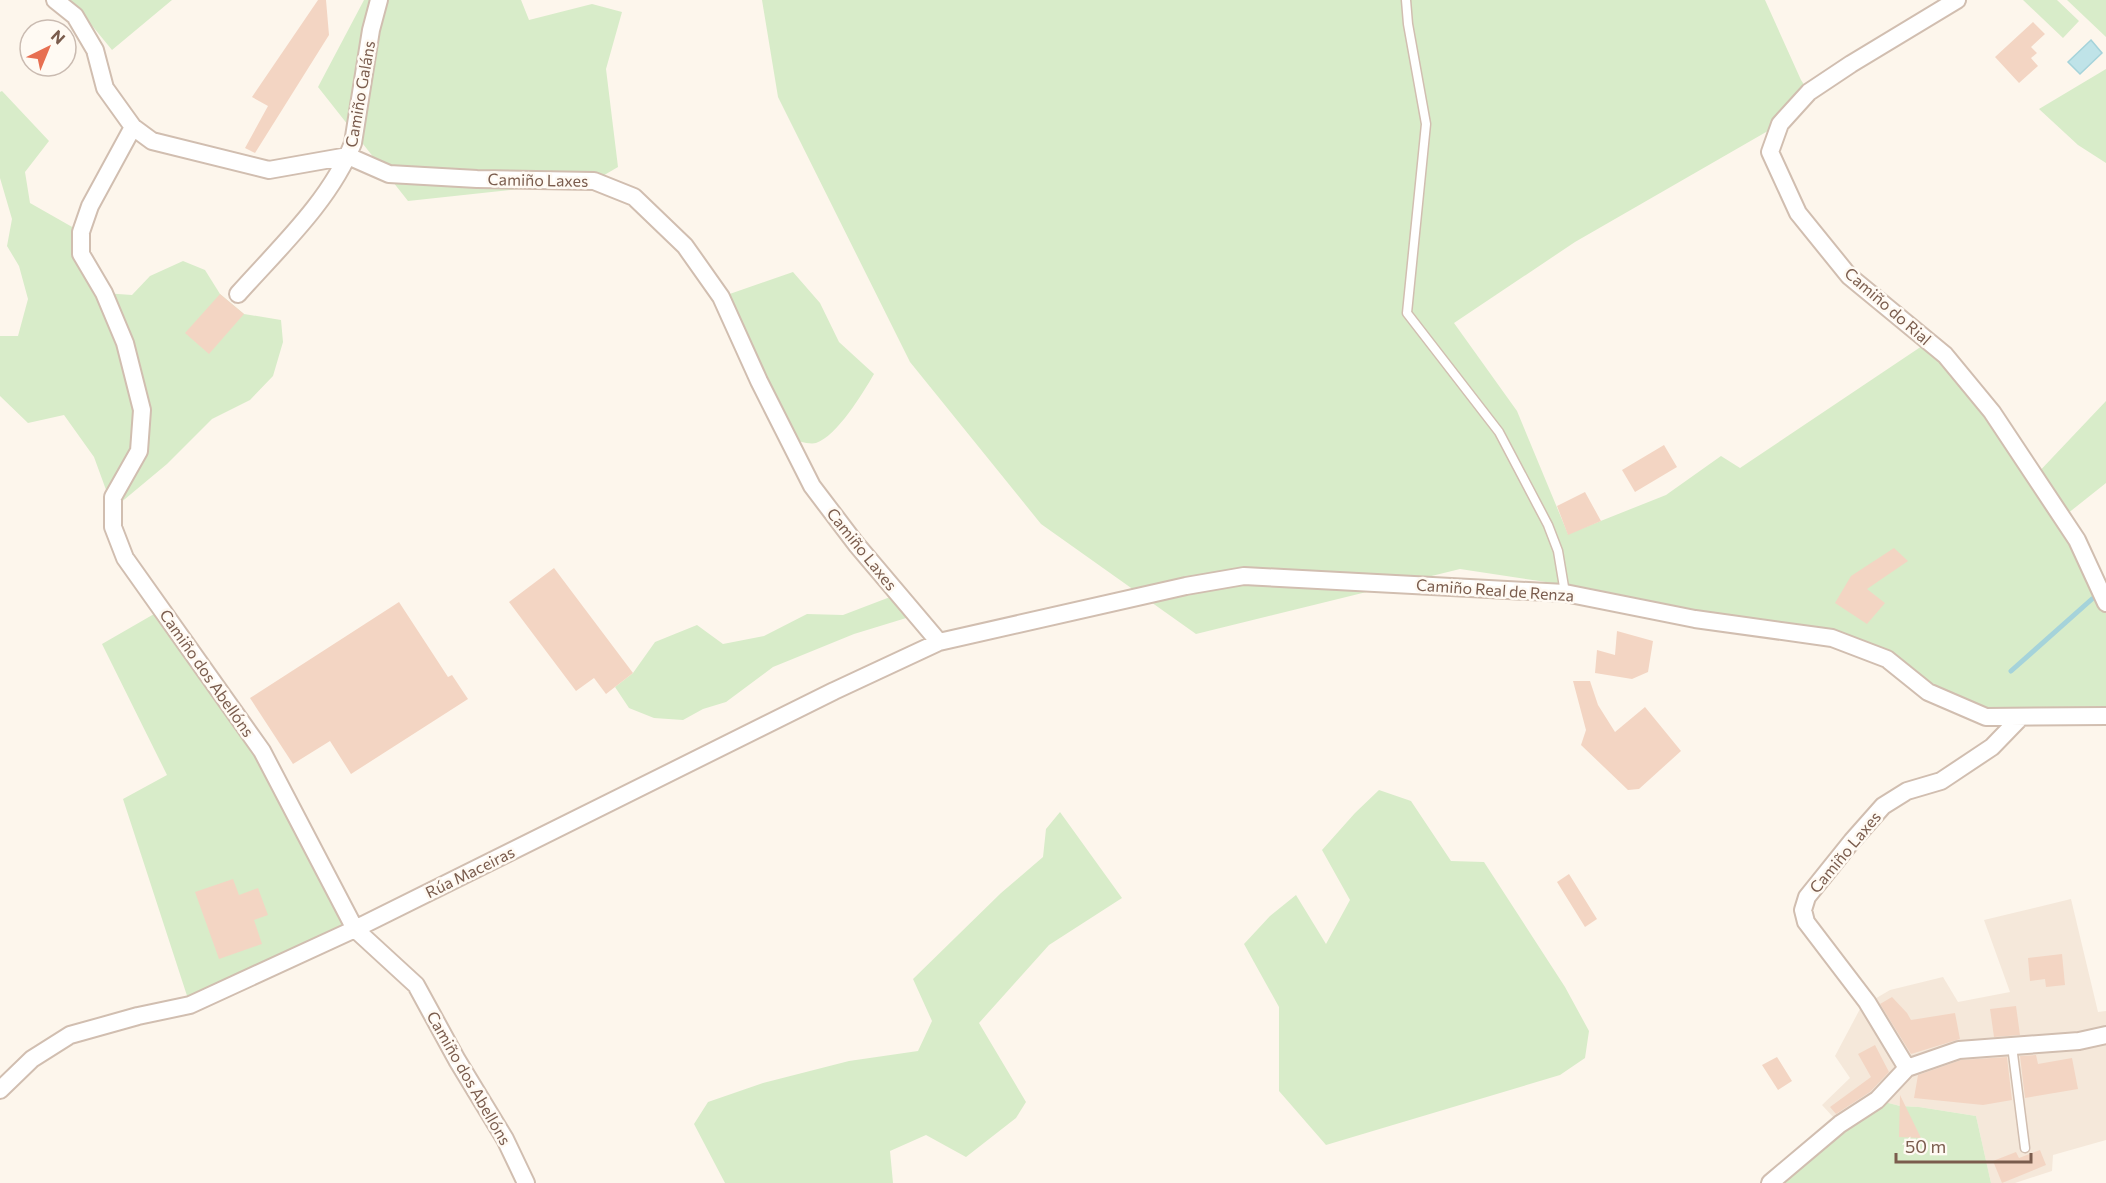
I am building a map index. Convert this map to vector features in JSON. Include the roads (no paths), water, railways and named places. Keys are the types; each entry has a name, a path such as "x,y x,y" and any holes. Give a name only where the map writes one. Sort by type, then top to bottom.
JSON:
{"street":[{"path":"55,0 75,16 95,50 105,88 133,127 152,141 269,170 348,156"},
{"name":"Camiño Galáns","path":"238,294 326,194 348,156 353,143 371,30 379,0"},
{"name":"Camiño do Rial","path":"1957,0 1809,92 1780,124 1770,152 1798,213 1850,276 1945,355 1992,412 2077,540 2106,603"},
{"name":"Camiño dos Abellóns","path":"133,127 90,206 81,232 81,254 104,293 125,343 142,410 139,451 113,497 113,527 125,558 262,751 355,929 416,985 505,1139 526,1183"},
{"name":"Camiño Laxes","path":"348,156 389,174 477,179 594,181 634,197 685,246 721,297 759,381 812,486 856,544 939,642"},
{"name":"Camiño Real de Renza","path":"939,642 1149,594 1244,576 1565,593 1695,619 1832,638 1887,659 1928,692 1986,717 2106,716"},
{"name":"Rúa Maceiras","path":"0,1090 32,1059 70,1035 138,1016 190,1005 355,929 834,691 939,642"},
{"name":"Camiño Laxes","path":"1906,1068 1867,1002 1806,922 1803,910 1807,897 1851,841 1883,806 1907,790 1941,781 1992,747 2021,717"},
{"path":"1770,1183 1840,1124 1877,1100 1906,1068 1959,1050 2079,1041 2106,1035"}],"lane":[{"path":"1406,0 1408,24 1426,124 1407,314 1499,432 1548,525 1558,551 1565,593"},
{"path":"2012,1046 2025,1148"}],"water":[{"path":"2091,40 2102,53 2080,74 2068,62"}],"waterway":[{"path":"2011,671 2092,599"}]}
